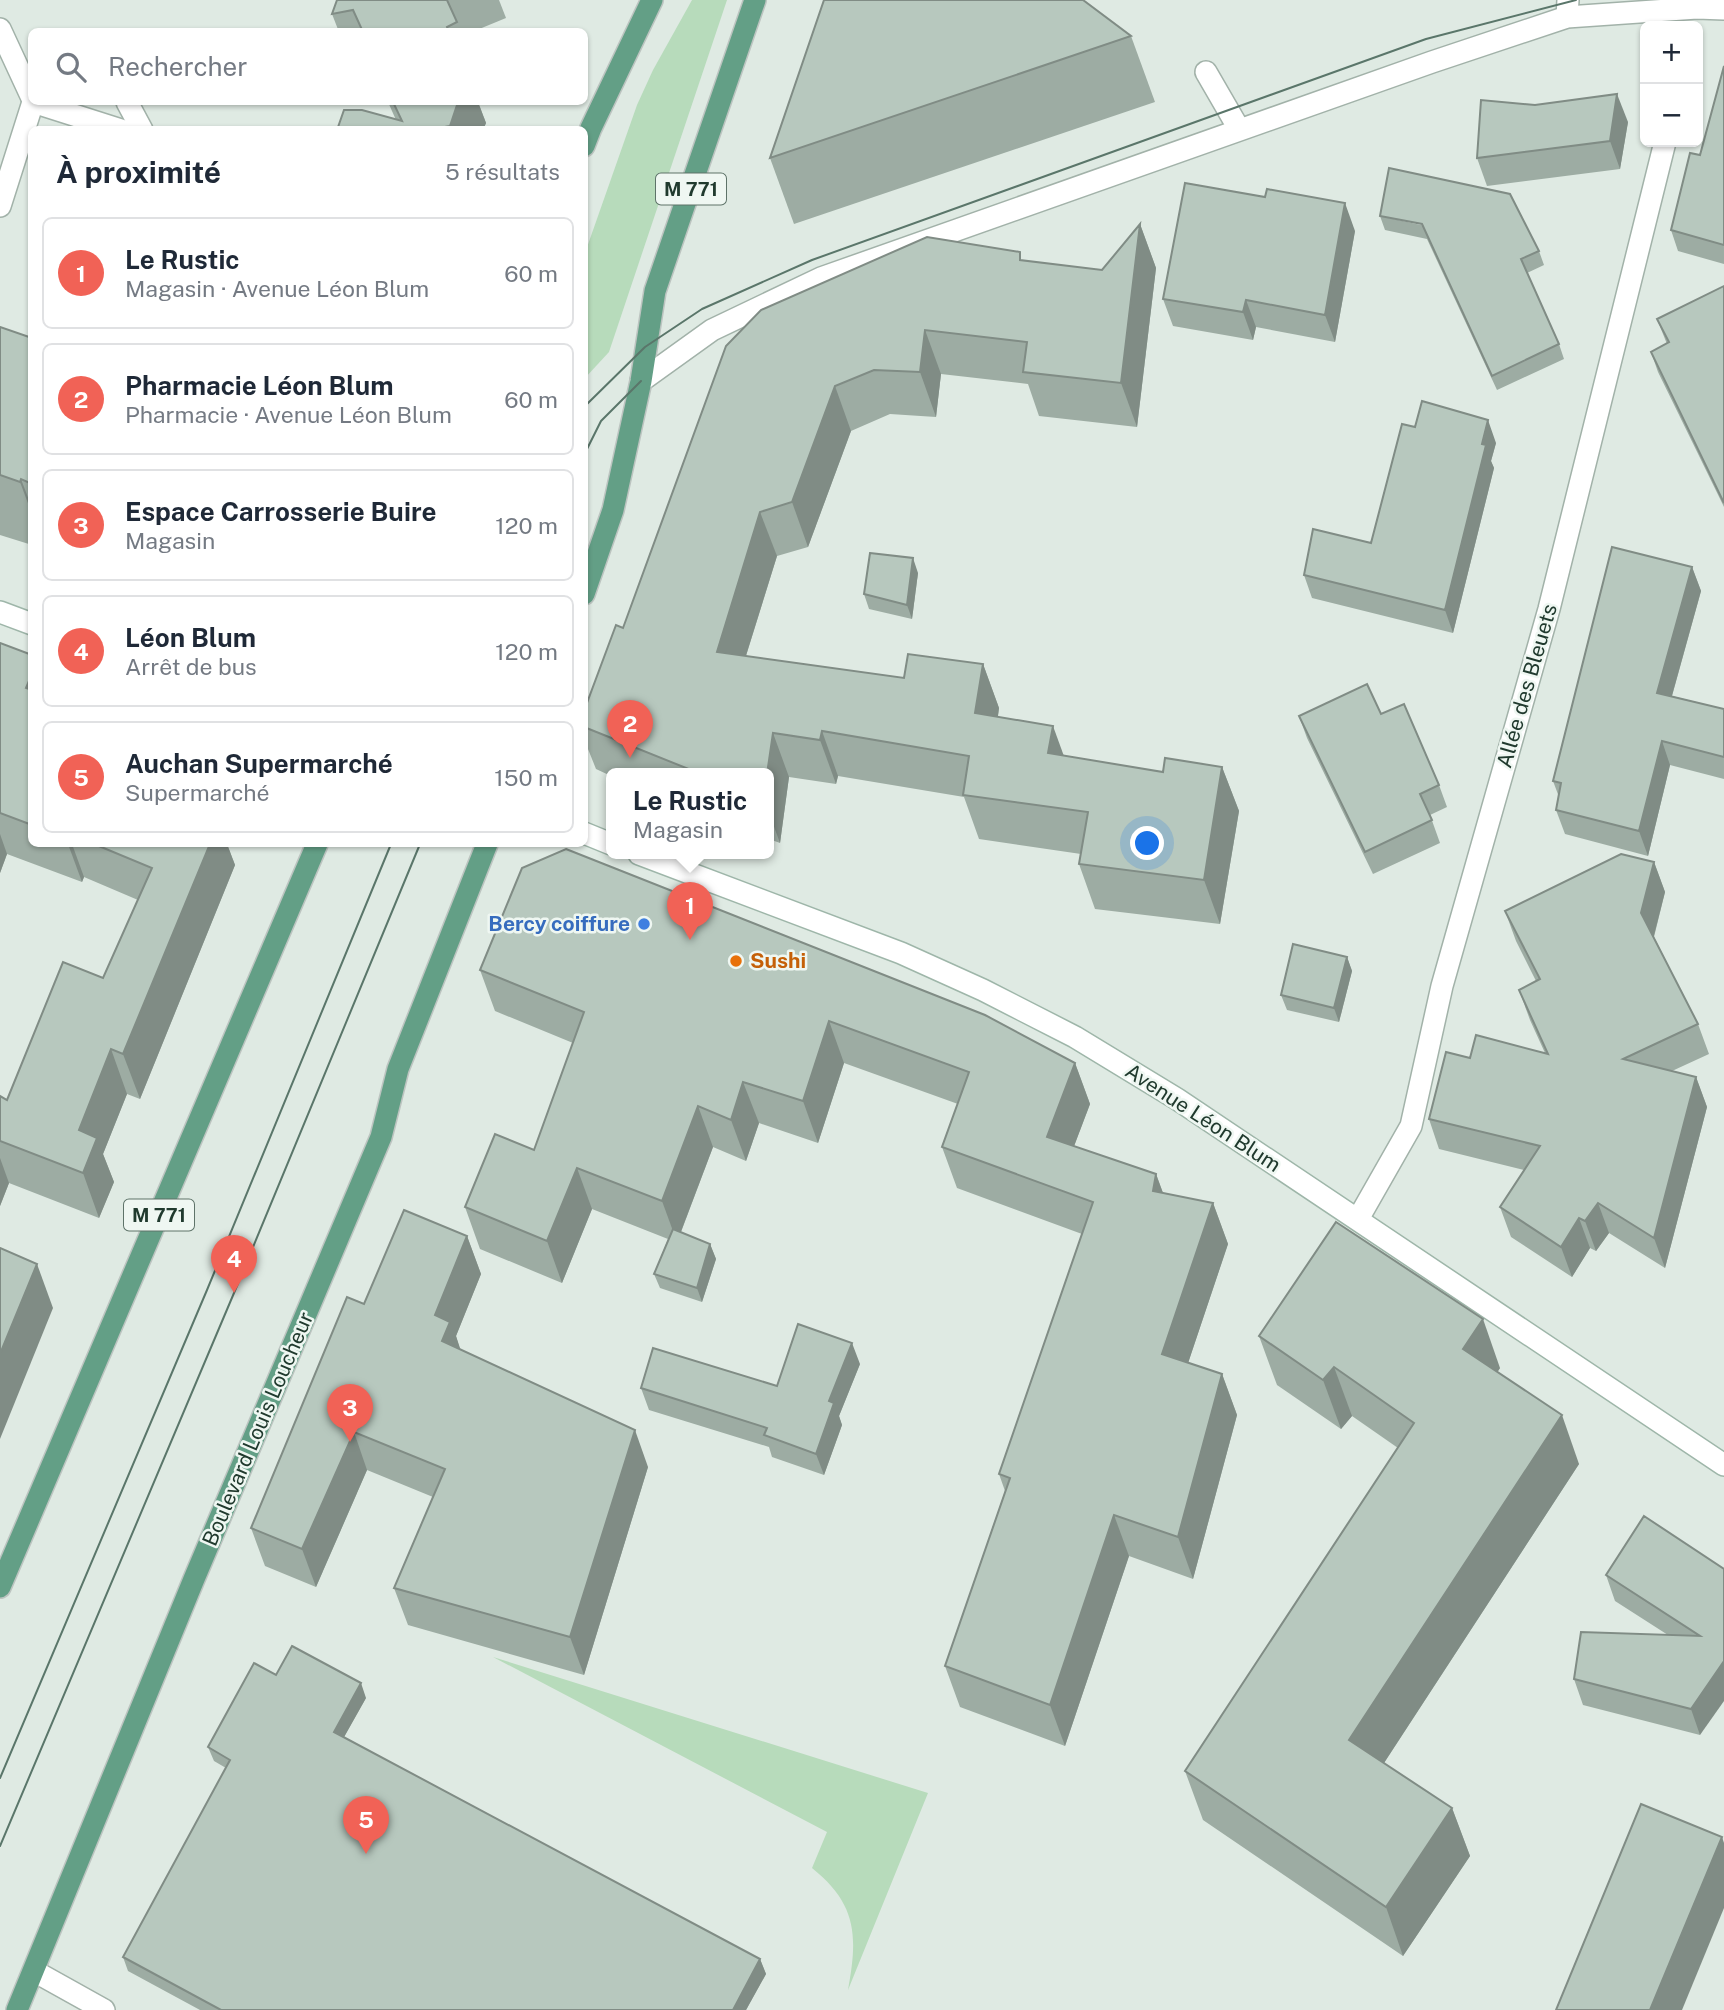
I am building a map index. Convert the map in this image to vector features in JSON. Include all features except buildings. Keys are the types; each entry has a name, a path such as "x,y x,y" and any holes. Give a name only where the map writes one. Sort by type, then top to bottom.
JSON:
{"main road":[{"path":"588,136 652,0"},
{"name":"M 771","path":"588,582 613,510 656,291 755,0"},
{"name":"M 771","path":"0,1587 316,847"},
{"name":"Boulevard Louis Loucheur","path":"18,2010 194,1578 381,1137 398,1069 486,847"}],"street":[{"path":"640,381 712,330 821,278 1239,129 1567,8 1695,17 1724,9"},
{"path":"0,29 28,89"},
{"path":"1206,72 1239,129"},
{"path":"0,206 31,105"},
{"path":"48,105 109,126"},
{"path":"129,105 140,126"},
{"name":"Allée des Bleuets","path":"1358,1219 1412,1126 1442,986 1549,610 1664,147"},
{"path":"0,612 28,622"},
{"path":"588,835 606,842"},
{"name":"Avenue Léon Blum","path":"652,859 901,953 983,990 1074,1037 1154,1085 1358,1219 1724,1465"},
{"path":"34,1971 104,2010"}],"green space":[{"path":"692,0 727,0 609,352 588,375 588,244 637,105"},
{"path":"493,1657 928,1793 848,1990 853,1953 851,1922 838,1895 812,1868 827,1832"}],"tram line":[{"path":"588,403 645,347 702,309 812,260 1426,39 1576,0"},
{"path":"588,447 601,421 641,381"},
{"path":"0,1778 207,1290 390,847"},
{"path":"0,1846 419,847"}],"place":[{"name":"Pharmacie Léon Blum","path":"630,758"},
{"name":"Bercy coiffure","path":"644,924"},
{"name":"Le Rustic","path":"690,940"},
{"name":"Sushi","path":"736,961"},
{"name":"Léon Blum","path":"234,1293"},
{"name":"Espace Carrosserie Buire","path":"350,1442"},
{"name":"Auchan Supermarché","path":"366,1854"}]}
